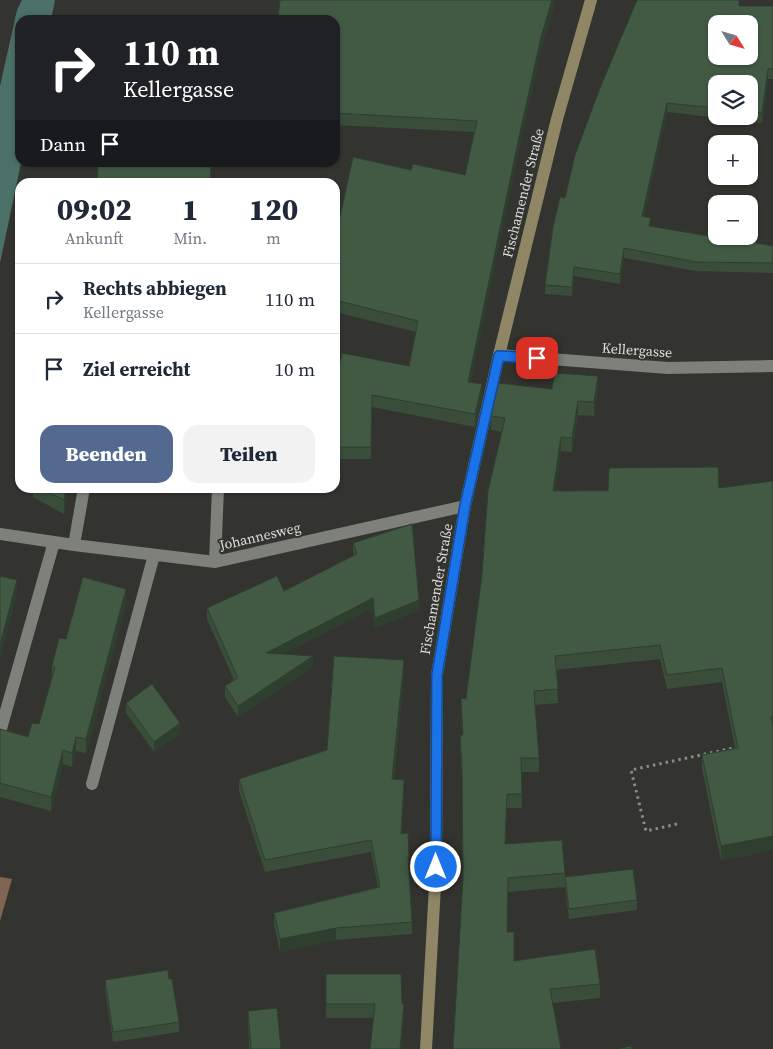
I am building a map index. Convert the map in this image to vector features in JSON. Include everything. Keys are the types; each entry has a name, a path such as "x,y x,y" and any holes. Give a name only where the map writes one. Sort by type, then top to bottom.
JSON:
{"main road":[{"name":"Fischamender Straße","path":"426,1049 436,867 437,675 465,506 499,356 557,119 591,0"}],"street":[{"name":"Kellergasse","path":"499,356 668,368 773,366"},
{"path":"74,545 83,493"},
{"path":"215,562 218,493"},
{"name":"Johannesweg","path":"0,534 215,562 465,506"},
{"path":"0,732 54,542"},
{"path":"92,784 154,555"}],"path":[{"path":"677,824 646,831 631,770 744,746"}],"shaded area":[{"path":"0,877 12,879 0,921"}],"water":[{"path":"22,0 55,0 52,15 16,15"},
{"path":"15,19 15,167 20,167 18,178 15,178 15,192 0,263 0,86"}],"building":[{"path":"280,0 552,0 541,37 522,123 468,382 482,384 475,414 372,395 371,447 340,447 340,363 342,353 409,366 418,321 340,301 340,217 353,157 411,170 413,164 465,175 477,121 340,113 340,15 278,15"},
{"path":"637,0 739,0 739,6 773,6 773,69 768,69 762,113 758,113 758,75 708,75 708,107 667,103 642,216 651,218 649,226 708,236 708,245 758,245 758,243 773,246 773,263 696,262 624,248 620,274 574,267 572,287 545,285 553,227 560,197 565,198 575,155 600,88"},
{"path":"98,167 211,167 210,178 97,178"},
{"path":"555,373 598,376 594,402 578,401 572,438 561,437 553,491 608,491 609,468 718,467 719,488 773,481 773,716 771,717 773,726 773,836 721,846 702,755 738,748 722,668 667,675 660,645 555,656 558,689 534,691 539,758 521,758 522,794 507,794 505,844 562,840 565,873 508,878 507,932 514,932 514,961 595,949 600,984 550,989 561,1049 453,1049 463,877 460,735 463,735 461,698 466,699 482,574 488,491 505,418 491,416 498,383 552,389"},
{"path":"50,493 65,493 64,500"},
{"path":"412,524 419,600 375,618 373,598 266,653 313,656 238,706 225,686 238,678 207,608 277,576 284,591 357,554 353,543"},
{"path":"0,576 17,580 0,645"},
{"path":"83,577 126,589 86,739 76,737 72,753 63,750 51,797 0,783 0,729 28,737 32,723 39,724 55,667 52,666 59,638 66,639"},
{"path":"334,656 404,660 392,779 404,780 401,834 408,833 412,922 336,928 280,939 274,913 380,887 371,840 265,860 239,779 327,750"},
{"path":"152,684 180,723 154,742 126,703"},
{"path":"633,869 637,900 569,909 565,877"},
{"path":"168,970 169,979 172,979 179,1022 113,1032 105,980"},
{"path":"326,974 401,974 402,1004 404,1003 400,1049 370,1049 375,1004 326,1004"},
{"path":"277,1008 281,1049 251,1049 248,1011"},
{"path":"631,1046 632,1049 618,1049"}],"route":[{"path":"436,867 437,675 465,506 499,356 537,358"}]}
